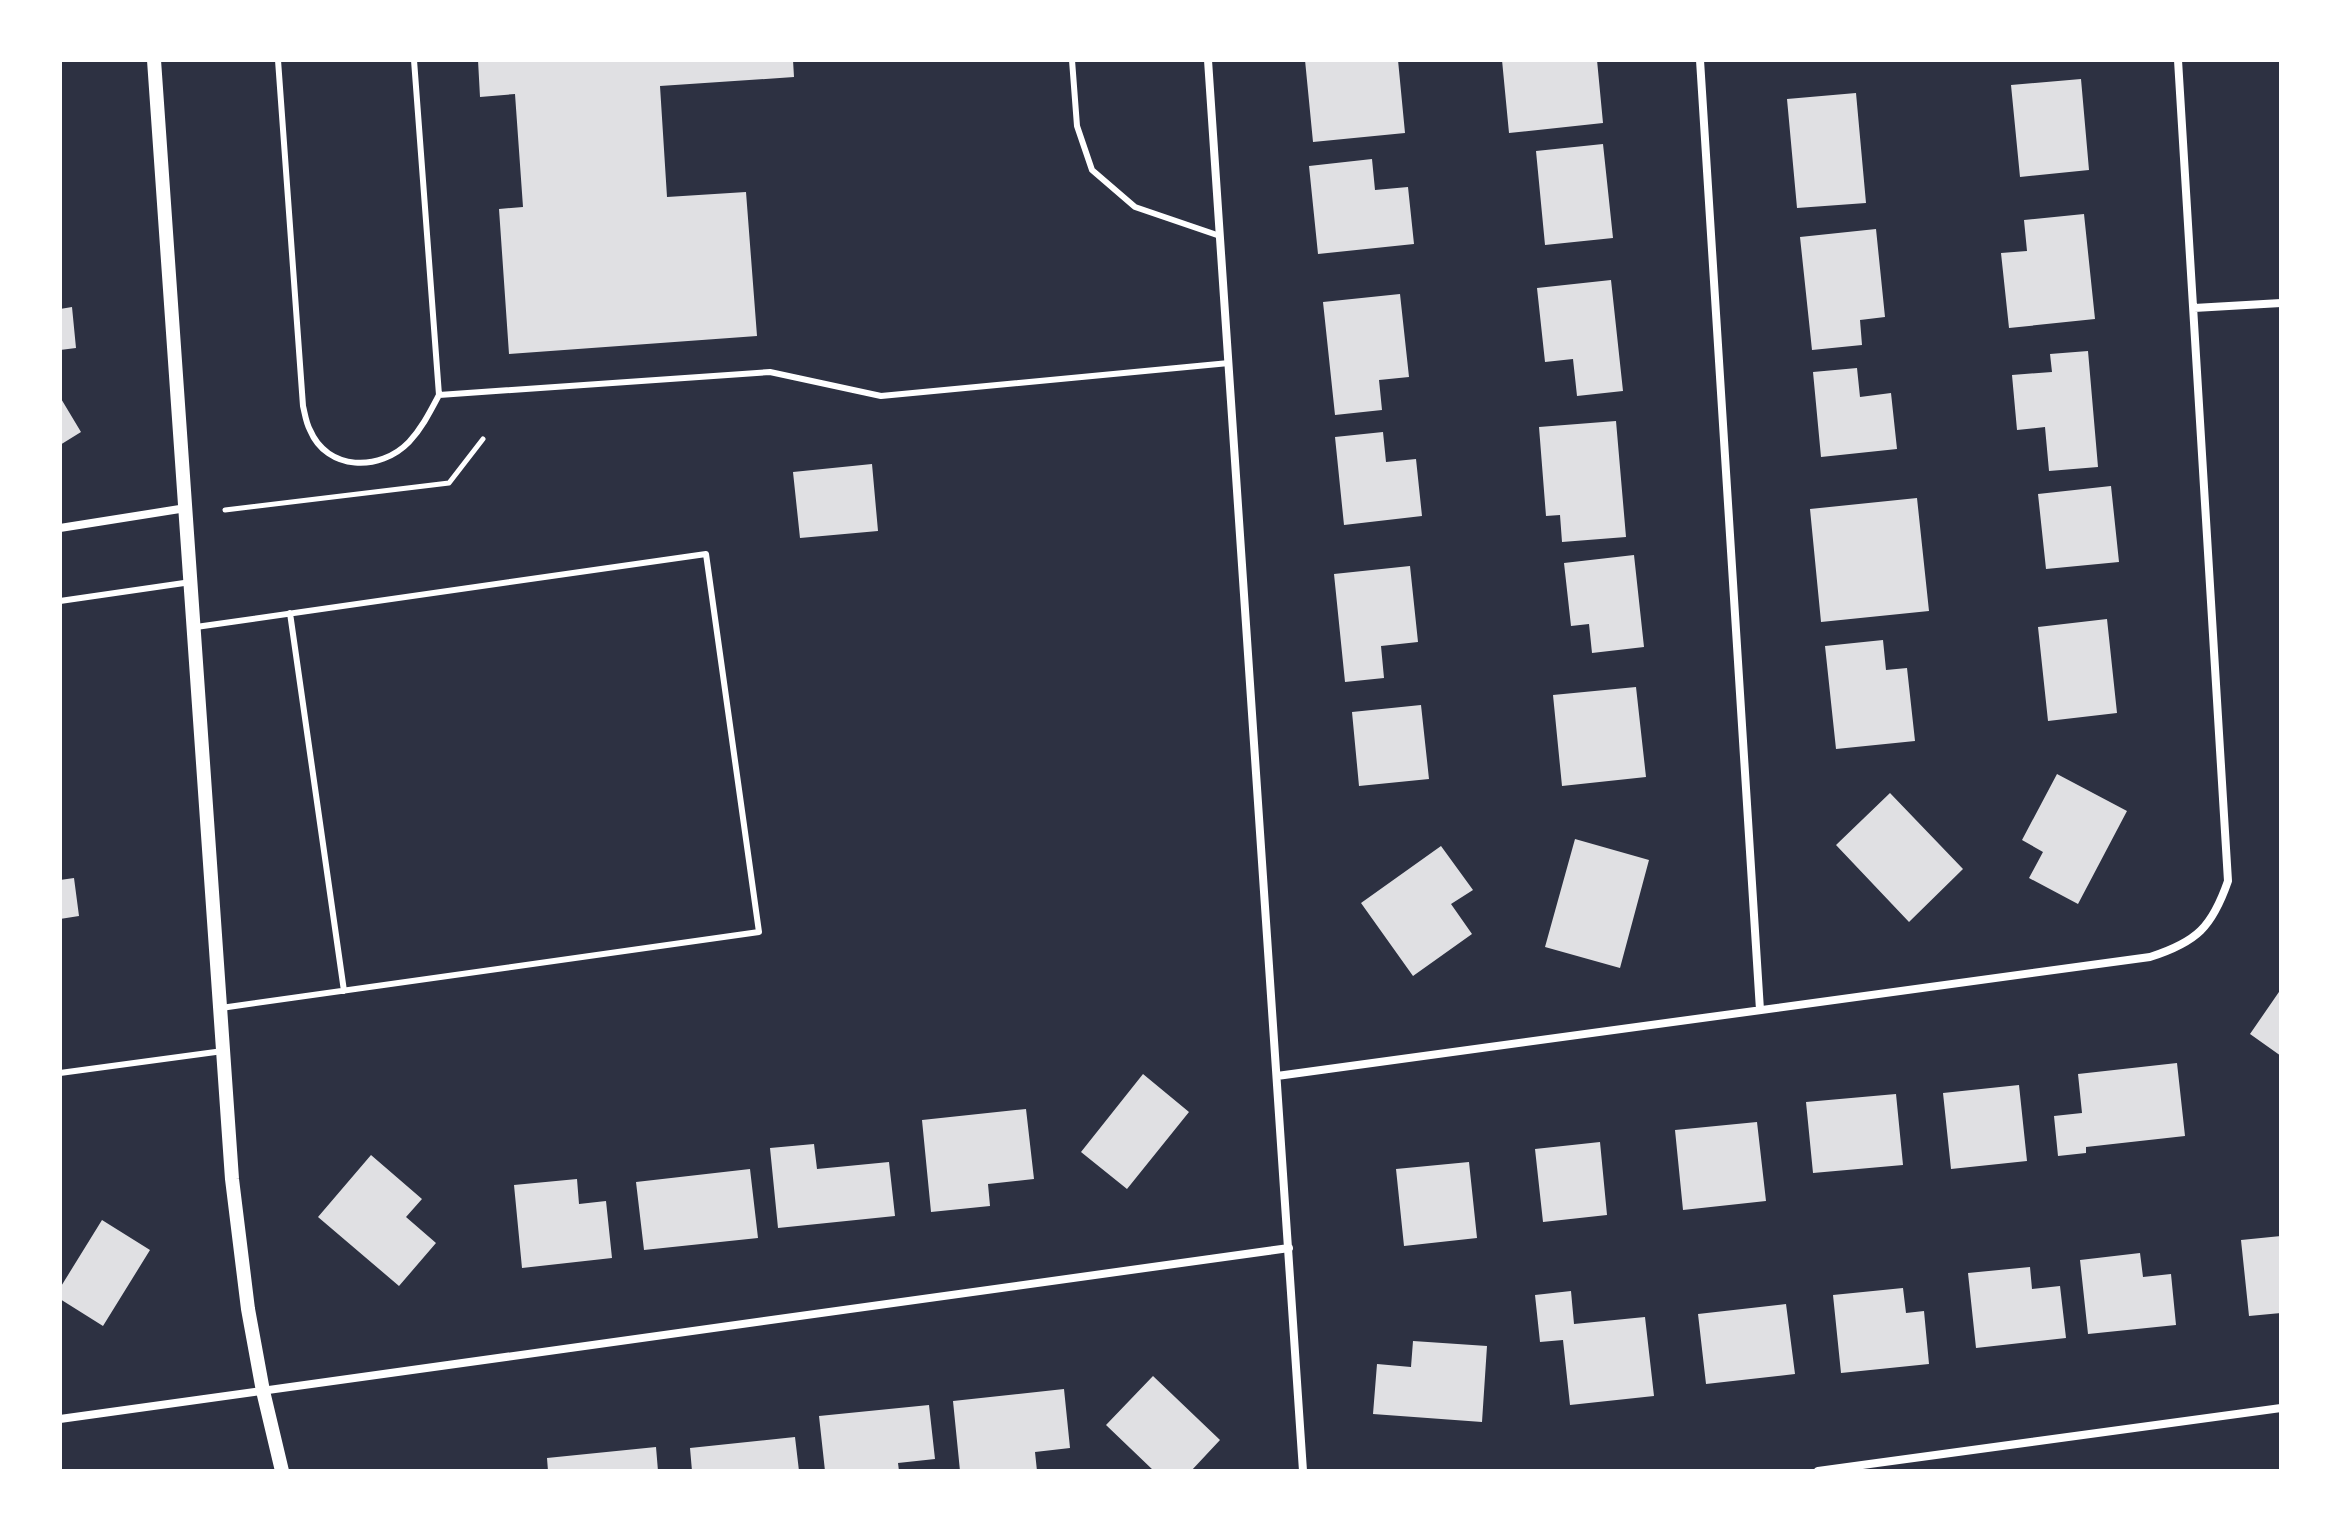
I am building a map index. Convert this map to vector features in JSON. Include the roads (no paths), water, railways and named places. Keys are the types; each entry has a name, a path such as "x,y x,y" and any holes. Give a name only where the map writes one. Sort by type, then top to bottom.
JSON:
{"street":[{"path":"154,60 232,1179 248,1309 282,1471"},
{"path":"1208,60 1303,1471"},
{"path":"1700,60 1760,1010"},
{"path":"1277,1076 2150,957 2178,948 2202,931 2218,908 2228,881 2178,60"},
{"path":"2194,308 2281,303"},
{"path":"60,528 187,508"},
{"path":"60,1419 1289,1248"},
{"path":"1818,1471 2281,1408"}],"lane":[{"path":"278,60 303,406 310,431 320,446 335,460 357,464 379,461 406,445 424,425 439,395 414,60"},
{"path":"1072,60 1077,126 1092,170 1135,207 1220,236"},
{"path":"439,395 770,372 881,396 1229,363"},
{"path":"195,627 706,554 759,932 221,1008"},
{"path":"60,601 192,582"},
{"path":"290,613 344,991"},
{"path":"60,1073 223,1051"}]}
